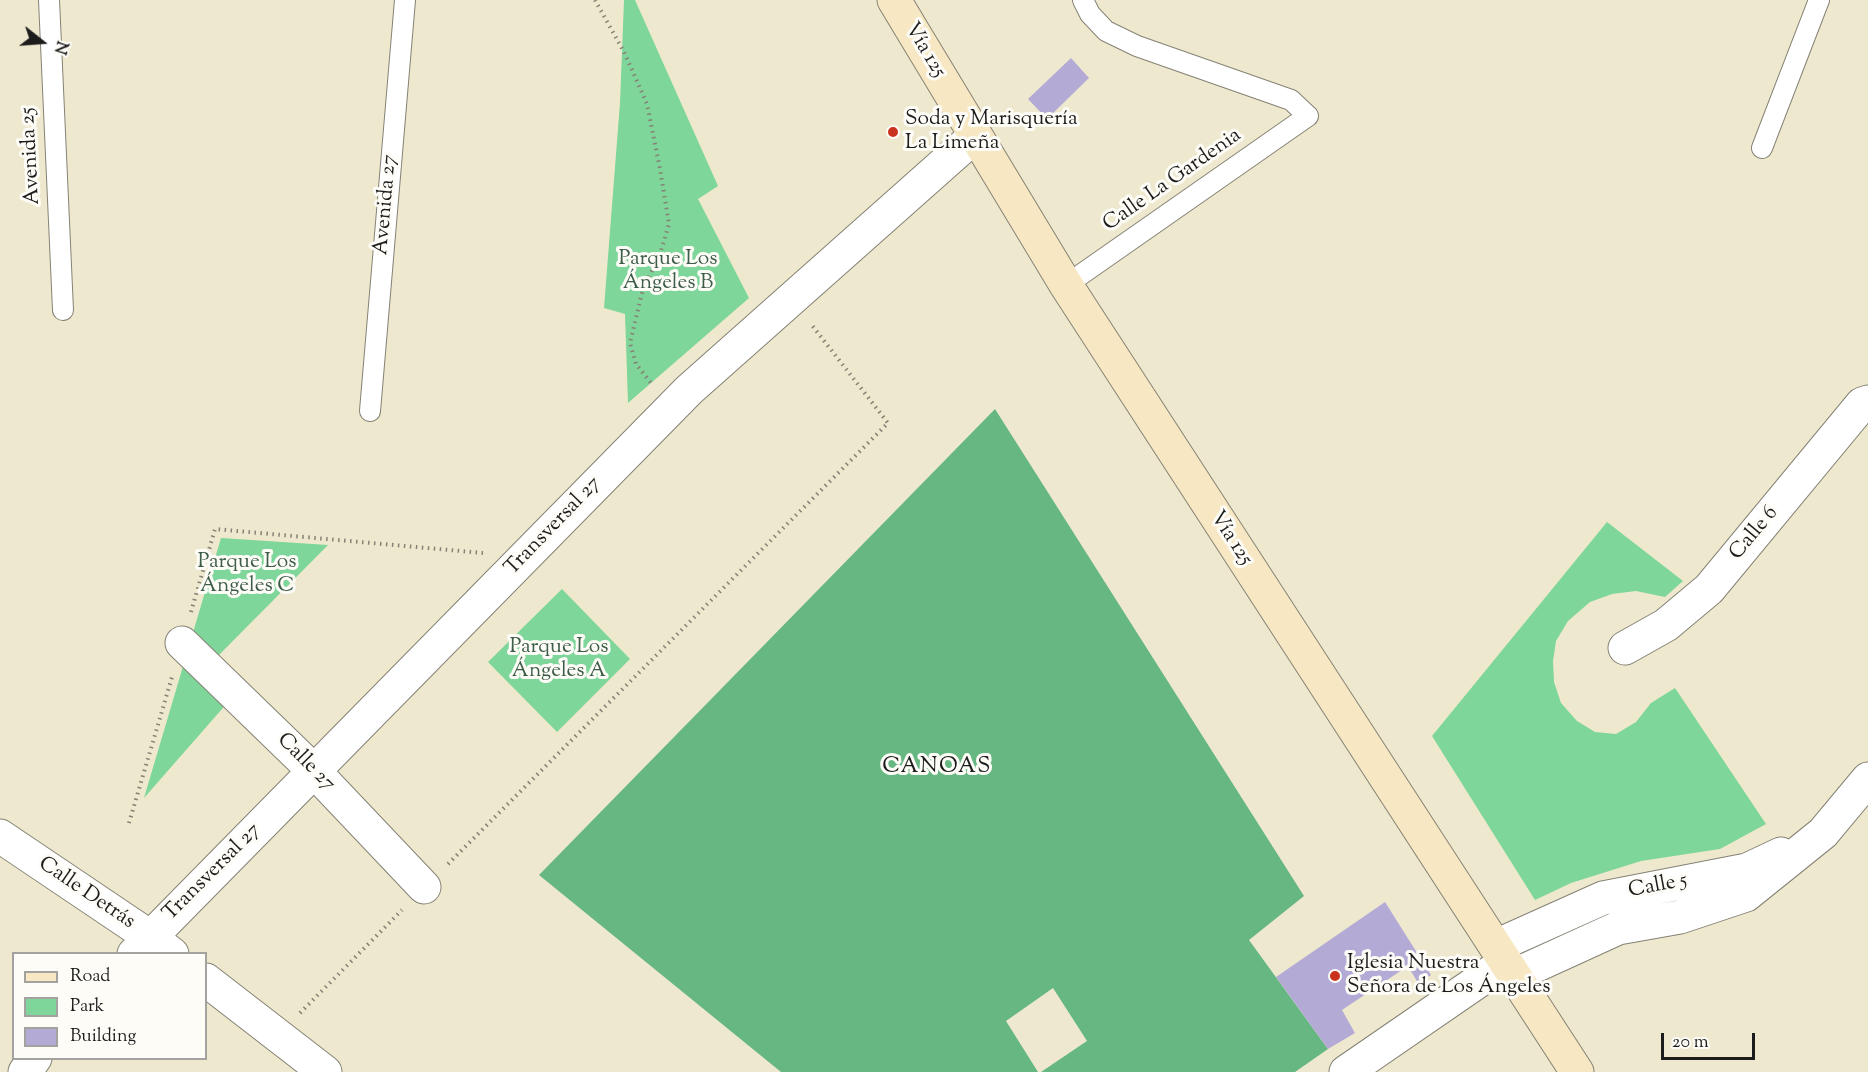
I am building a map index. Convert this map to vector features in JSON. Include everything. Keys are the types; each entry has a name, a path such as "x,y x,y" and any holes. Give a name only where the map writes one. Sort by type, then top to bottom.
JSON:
{"main road":[{"name":"Vía 125","path":"894,0 1066,285 1577,1072"}],"street":[{"name":"Transversal 27","path":"152,948 314,771 669,409 791,297 975,136"},
{"name":"Calle 6","path":"1625,648 1666,625 1709,589 1862,404 1868,402"},
{"name":"Calle 27","path":"182,643 314,771 424,887"},
{"name":"Calle 5","path":"1346,1072 1506,961 1618,928 1680,918 1746,895 1823,833 1868,779"},
{"name":"Calle Detrás","path":"0,836 152,948"},
{"path":"207,981 325,1072"},
{"path":"25,1072 34,1060"}],"lane":[{"name":"Avenida 25","path":"49,0 63,310"},
{"name":"Avenida 27","path":"370,411 405,0"},
{"name":"Calle La Gardenia","path":"1066,285 1308,116 1291,100 1137,46 1106,31 1090,14 1083,0"},
{"path":"1762,148 1819,0"}],"path":[{"path":"595,0 624,51 647,104 660,169 669,224 660,254 643,289 630,343 636,364 669,409"},
{"path":"277,1036 888,423 791,297"},
{"path":"129,823 215,529 525,556"}],"green space":[{"name":"Parque Los Ángeles B","path":"624,0 635,0 718,186 698,199 749,298 628,403 625,314 604,308 620,103"},
{"path":"995,409 1304,896 1249,940 1328,1049 1295,1072 1041,1072 1087,1041 1053,988 1006,1021 1038,1072 781,1072 539,875"},
{"path":"1607,522 1683,581 1665,597 1636,591 1612,594 1590,602 1568,621 1556,641 1553,661 1554,682 1561,703 1577,721 1595,732 1616,734 1636,722 1651,703 1675,688 1766,824 1720,849 1641,861 1571,883 1535,900 1432,736"},
{"name":"Parque Los Ángeles C","path":"221,538 328,545 215,659 243,685 144,798"},
{"name":"Parque Los Ángeles A","path":"562,589 630,659 557,732 488,662"}],"building":[{"path":"1071,58 1089,78 1047,119 1028,99"},
{"name":"Iglesia Nuestra Señora de Los Ángeles","path":"1385,902 1431,975 1418,983 1408,966 1342,1010 1355,1033 1328,1049 1276,977"}],"place":[{"name":"Soda y Marisquería La Limeña","path":"893,132"},
{"name":"Iglesia Nuestra Señora de Los Ángeles","path":"1335,976"}],"district":[{"name":"CANOAS","path":"937,768"}]}
